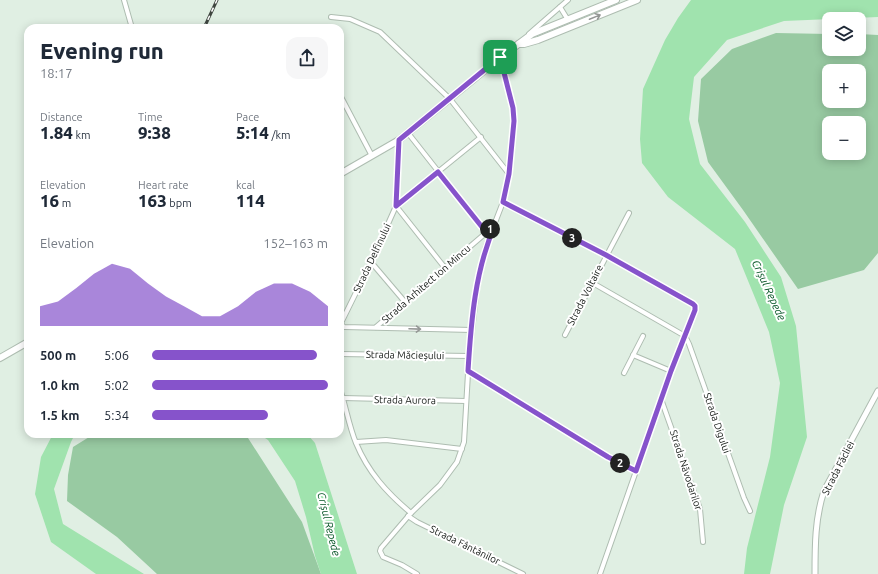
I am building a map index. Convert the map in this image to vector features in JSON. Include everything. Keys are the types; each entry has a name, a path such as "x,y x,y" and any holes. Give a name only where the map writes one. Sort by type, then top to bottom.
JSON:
{"main road":[{"path":"344,172 399,140 500,57 532,34 616,0"},
{"path":"519,44 538,40 638,0"},
{"path":"578,16 577,20 580,23"},
{"path":"538,40 542,35 566,26 568,24 568,20"},
{"path":"0,358 24,344"}],"street":[{"path":"124,0 131,24"},
{"path":"519,44 526,36 568,0"},
{"path":"560,7 568,20"},
{"path":"331,17 350,20 380,32 450,99 509,174"},
{"path":"417,574 402,565 383,557 380,554 381,548 410,514 440,485 457,462 462,449 465,433 469,356 477,288 486,246 503,202 509,174 514,121 513,108 500,57"},
{"path":"344,103 372,156"},
{"path":"408,133 486,232"},
{"path":"445,268 396,206 481,137"},
{"name":"Strada Delfinului","path":"344,317 396,206 399,140"},
{"path":"503,202 606,255 695,306 695,310 671,371 600,574"},
{"name":"Strada Voltaire","path":"564,335 629,213"},
{"name":"Strada Arhitect Ion Mincu","path":"376,328 495,225"},
{"path":"371,262 405,302"},
{"path":"592,282 685,336"},
{"name":"Strada Delfinului","path":"344,327 376,328"},
{"path":"376,328 472,330"},
{"path":"624,373 643,336"},
{"name":"Strada Digului","path":"685,336 690,344 750,511"},
{"name":"Strada Măcieșului","path":"344,354 469,356"},
{"path":"633,355 671,371"},
{"path":"468,371 608,457 636,471"},
{"name":"Strada Făcliei","path":"815,574 815,546 820,503 824,492 878,391"},
{"name":"Strada Aurora","path":"344,398 466,400"},
{"name":"Strada Năvodarilor","path":"661,399 700,509 703,542"},
{"name":"Strada Fântânilor","path":"344,401 356,442 372,474 383,488 417,522 523,574"},
{"path":"356,442 386,440 462,449"}],"shaded area":[{"path":"776,33 822,34 822,56 866,56 866,34 878,35 878,253 864,270 798,289 708,162 698,121 701,79 732,49"},
{"path":"88,438 248,438 302,522 321,574 157,574 117,537 67,501 68,475 73,447"}],"water":[{"name":"Crișul Repede","path":"691,0 878,0 878,17 866,18 866,12 822,12 822,19 784,21 727,40 694,77 689,119 700,164 745,222 781,277 796,326 807,437 784,505 770,574 744,574 747,548 770,457 780,383 769,332 735,249 668,197 642,163 640,139 643,89 665,40"},
{"path":"51,438 73,438 54,489 63,524 144,574 96,574 51,542 35,494 41,457"},
{"name":"Crișul Repede","path":"265,438 311,438 315,443 357,574 321,574 295,481 268,440"}],"railway":[{"path":"206,24 217,0"}],"route":[{"path":"500,57 513,108 514,121 509,174 503,202 606,255 695,306 695,310 671,371 636,471 608,457 468,371 477,288 486,246 495,225 486,232 438,172 396,206 399,140 500,57"}]}
